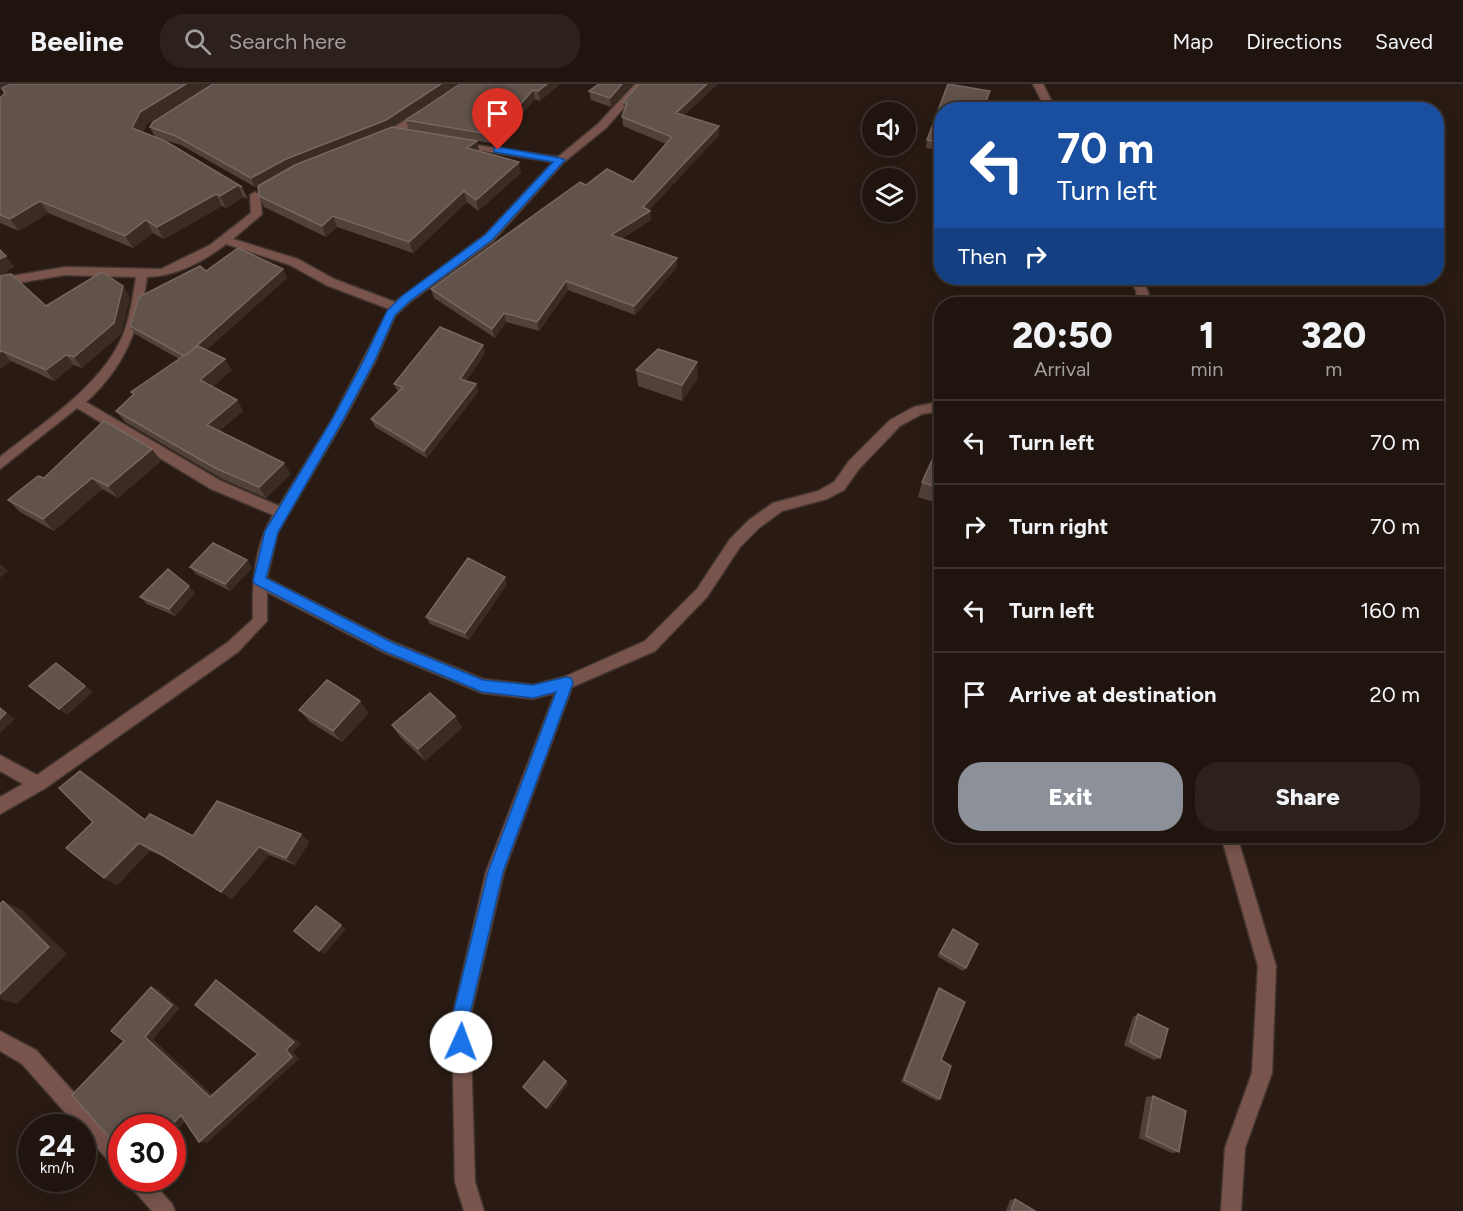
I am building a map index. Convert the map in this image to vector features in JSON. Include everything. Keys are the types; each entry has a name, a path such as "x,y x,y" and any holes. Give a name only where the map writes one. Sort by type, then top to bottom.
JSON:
{"street":[{"path":"0,806 38,784 233,647 260,621 259,581 271,531 338,420 369,362 387,320 396,307 489,238 560,160 602,126 640,84"},
{"path":"1038,84 1047,102"},
{"path":"374,140 394,133 434,107"},
{"path":"394,133 416,137"},
{"path":"449,142 560,160"},
{"path":"0,282 65,271 163,273 224,240 258,214 255,192"},
{"path":"224,240 294,262 330,282 396,307"},
{"path":"0,464 78,403 98,381 128,337 136,312 142,274"},
{"path":"78,403 216,485 282,513"},
{"path":"259,581 388,647 482,686 533,692 566,683 650,646 702,593 735,543 754,524 778,507 822,495 839,486 854,465 896,423 919,410 934,407"},
{"path":"474,1211 465,1182 460,1018 495,872 566,683"},
{"path":"0,762 38,784"},
{"path":"1230,1211 1235,1148 1262,1073 1267,966 1231,843"},
{"path":"0,1040 29,1057 108,1145"},
{"path":"148,1192 165,1211"}],"building":[{"path":"11,84 186,84 140,112 132,128 165,141 242,187 238,185 220,196 216,194 157,227 146,220 125,236 40,201 10,219 0,215 0,98 5,93 2,88"},
{"path":"213,84 441,84 386,120 286,159 251,178 176,136 150,127 153,122"},
{"path":"460,84 547,84 538,91 533,90 505,121 488,134 406,120"},
{"path":"599,84 622,84 610,98 589,91"},
{"path":"639,84 707,84 676,113 719,126 643,207 650,211 611,235 677,258 634,306 566,281 537,322 504,313 492,329 431,289 580,182 586,185 607,169 633,182 672,137 622,117 627,103 623,102"},
{"path":"948,84 990,91 985,102 941,102"},
{"path":"934,121 934,141 927,140"},
{"path":"392,127 477,141 467,148 519,162 476,200 464,191 409,242 333,216 322,226 259,196 258,186 295,165"},
{"path":"238,248 283,269 191,351 184,356 130,326 139,297 200,266 206,271"},
{"path":"0,250 6,256 0,259"},
{"path":"102,272 123,286 114,323 74,357 66,355 46,370 0,352 0,276 11,274 46,306"},
{"path":"440,327 483,345 460,379 476,384 424,451 371,419 403,387 394,384"},
{"path":"198,346 225,359 200,380 237,400 207,425 284,463 259,487 215,468 116,411 134,394 131,392"},
{"path":"658,349 697,362 682,385 636,370"},
{"path":"104,421 152,449 108,486 92,478 43,519 8,500 38,476 44,478"},
{"path":"934,456 934,486 922,482"},
{"path":"213,543 247,560 225,584 190,567"},
{"path":"468,558 505,577 465,633 426,617"},
{"path":"168,569 189,586 169,609 140,597"},
{"path":"56,663 85,686 59,709 29,686"},
{"path":"327,680 360,701 333,731 299,710"},
{"path":"430,693 455,716 418,749 392,725"},
{"path":"0,708 6,713 0,719"},
{"path":"80,771 145,820 150,814 193,836 217,801 301,834 286,858 259,847 221,892 139,843 104,878 66,848 93,822 59,788"},
{"path":"3,901 49,947 0,994 0,904"},
{"path":"316,906 341,925 319,951 294,931"},
{"path":"953,929 978,944 966,968 940,953"},
{"path":"216,980 294,1042 286,1050 292,1057 199,1142 186,1122 186,1114 108,1114 108,1136 96,1122 96,1114 89,1114 72,1095 124,1041 111,1031 151,987 172,1005 145,1037 210,1097 258,1054 195,1005"},
{"path":"939,988 965,1002 941,1060 951,1066 940,1099 904,1080"},
{"path":"1138,1014 1168,1029 1160,1058 1130,1042"},
{"path":"544,1061 566,1081 546,1108 523,1087"},
{"path":"1153,1096 1186,1111 1179,1152 1146,1136"},
{"path":"1015,1199 1035,1211 1011,1211"}],"route":[{"path":"461,1042 460,1018 495,872 566,683 533,692 482,686 388,647 259,581 271,531 338,420 369,362 390,314 406,299 489,238 560,160 498,150"}]}
